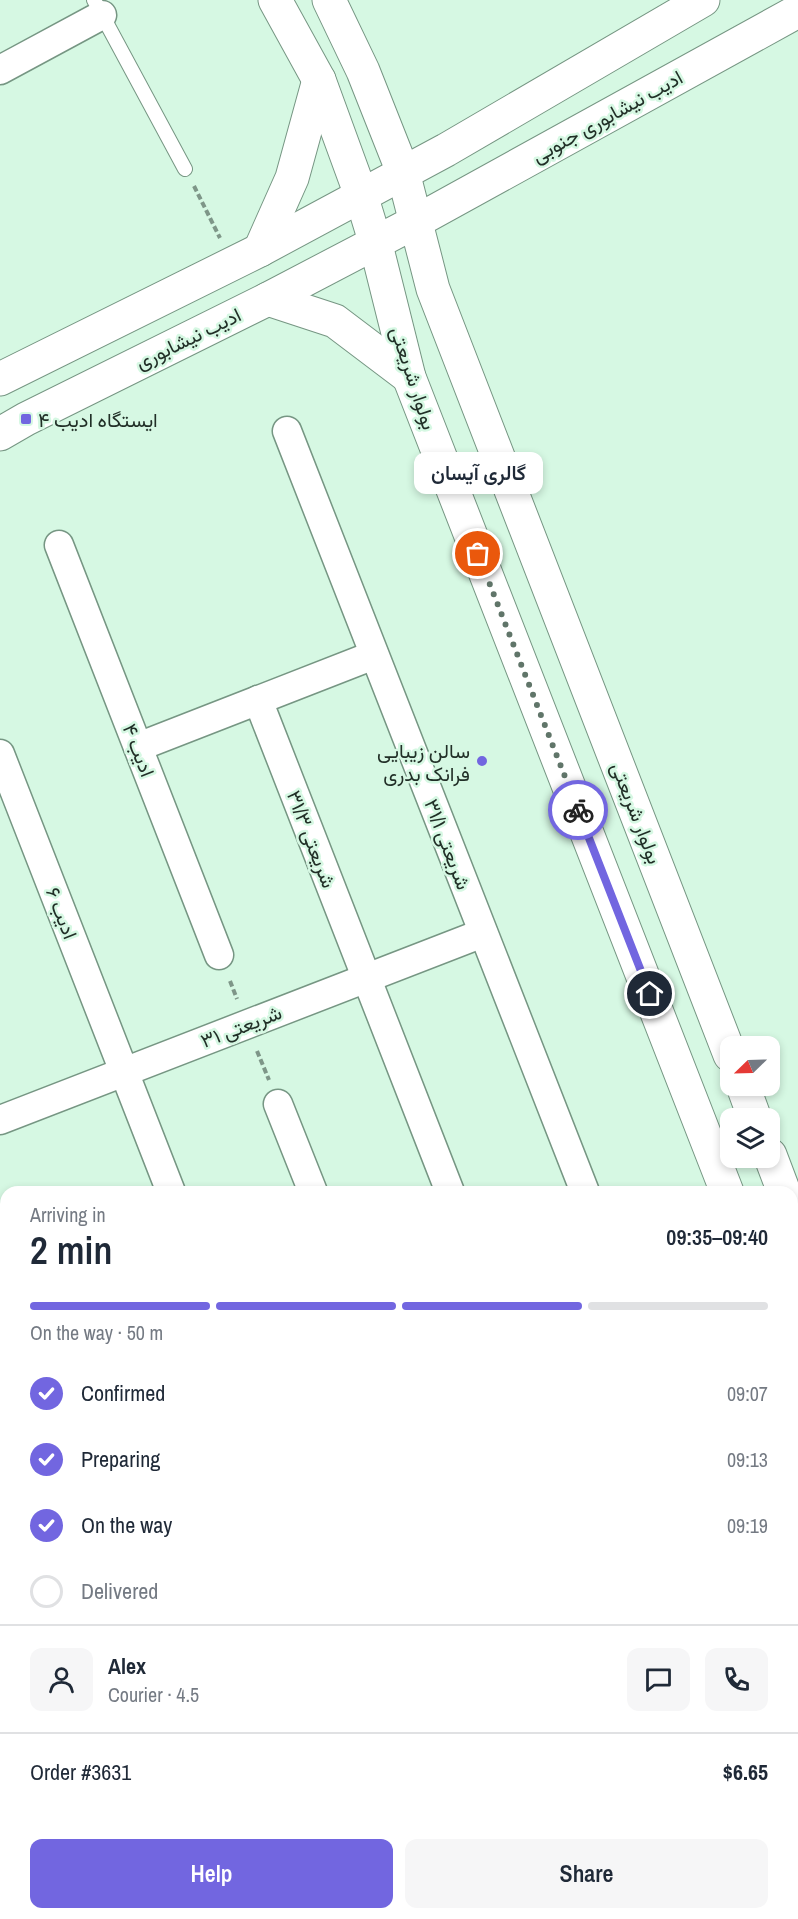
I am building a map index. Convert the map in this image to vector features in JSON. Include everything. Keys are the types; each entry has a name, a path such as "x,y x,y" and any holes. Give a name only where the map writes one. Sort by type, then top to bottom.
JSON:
{"main road":[{"name":"بولوار شریعتی","path":"275,0 319,80 361,195 375,241 409,377 725,1186"},
{"name":"بولوار شریعتی","path":"329,0 363,71 403,172 434,289 723,1036"},
{"path":"0,379 246,257 446,150 703,0"},
{"name":"ادیب نیشابوری جنوبی","path":"375,241 417,221 798,11"},
{"path":"246,257 292,178 319,80"},
{"name":"ادیب نیشابوری","path":"0,434 26,418 268,299 375,241"},
{"path":"268,299 335,321 409,377"},
{"path":"775,1168 782,1186"}],"street":[{"path":"0,70 98,8"},
{"name":"شریعتی ۳۱/۱","path":"287,431 583,1186"},
{"name":"ادیب ۴","path":"59,545 219,955"},
{"path":"138,747 374,655"},
{"name":"شریعتی ۳۱/۳","path":"258,700 448,1186"},
{"name":"ادیب ۶","path":"0,754 169,1186"},
{"name":"شریعتی ۳۱","path":"0,1120 483,933"},
{"path":"278,1104 311,1186"}],"lane":[{"path":"98,8 185,169"}],"path":[{"path":"185,169 246,257"}],"way so far":[{"path":"478,554 578,810"}],"place":[{"name":"ایستگاه ادیب ۴","path":"26,419"},
{"name":"گالری آيسان","path":"478,554"},
{"name":"سالن زیبایی فرانک بدری","path":"482,761"}],"route":[{"path":"578,810 650,994"}]}
